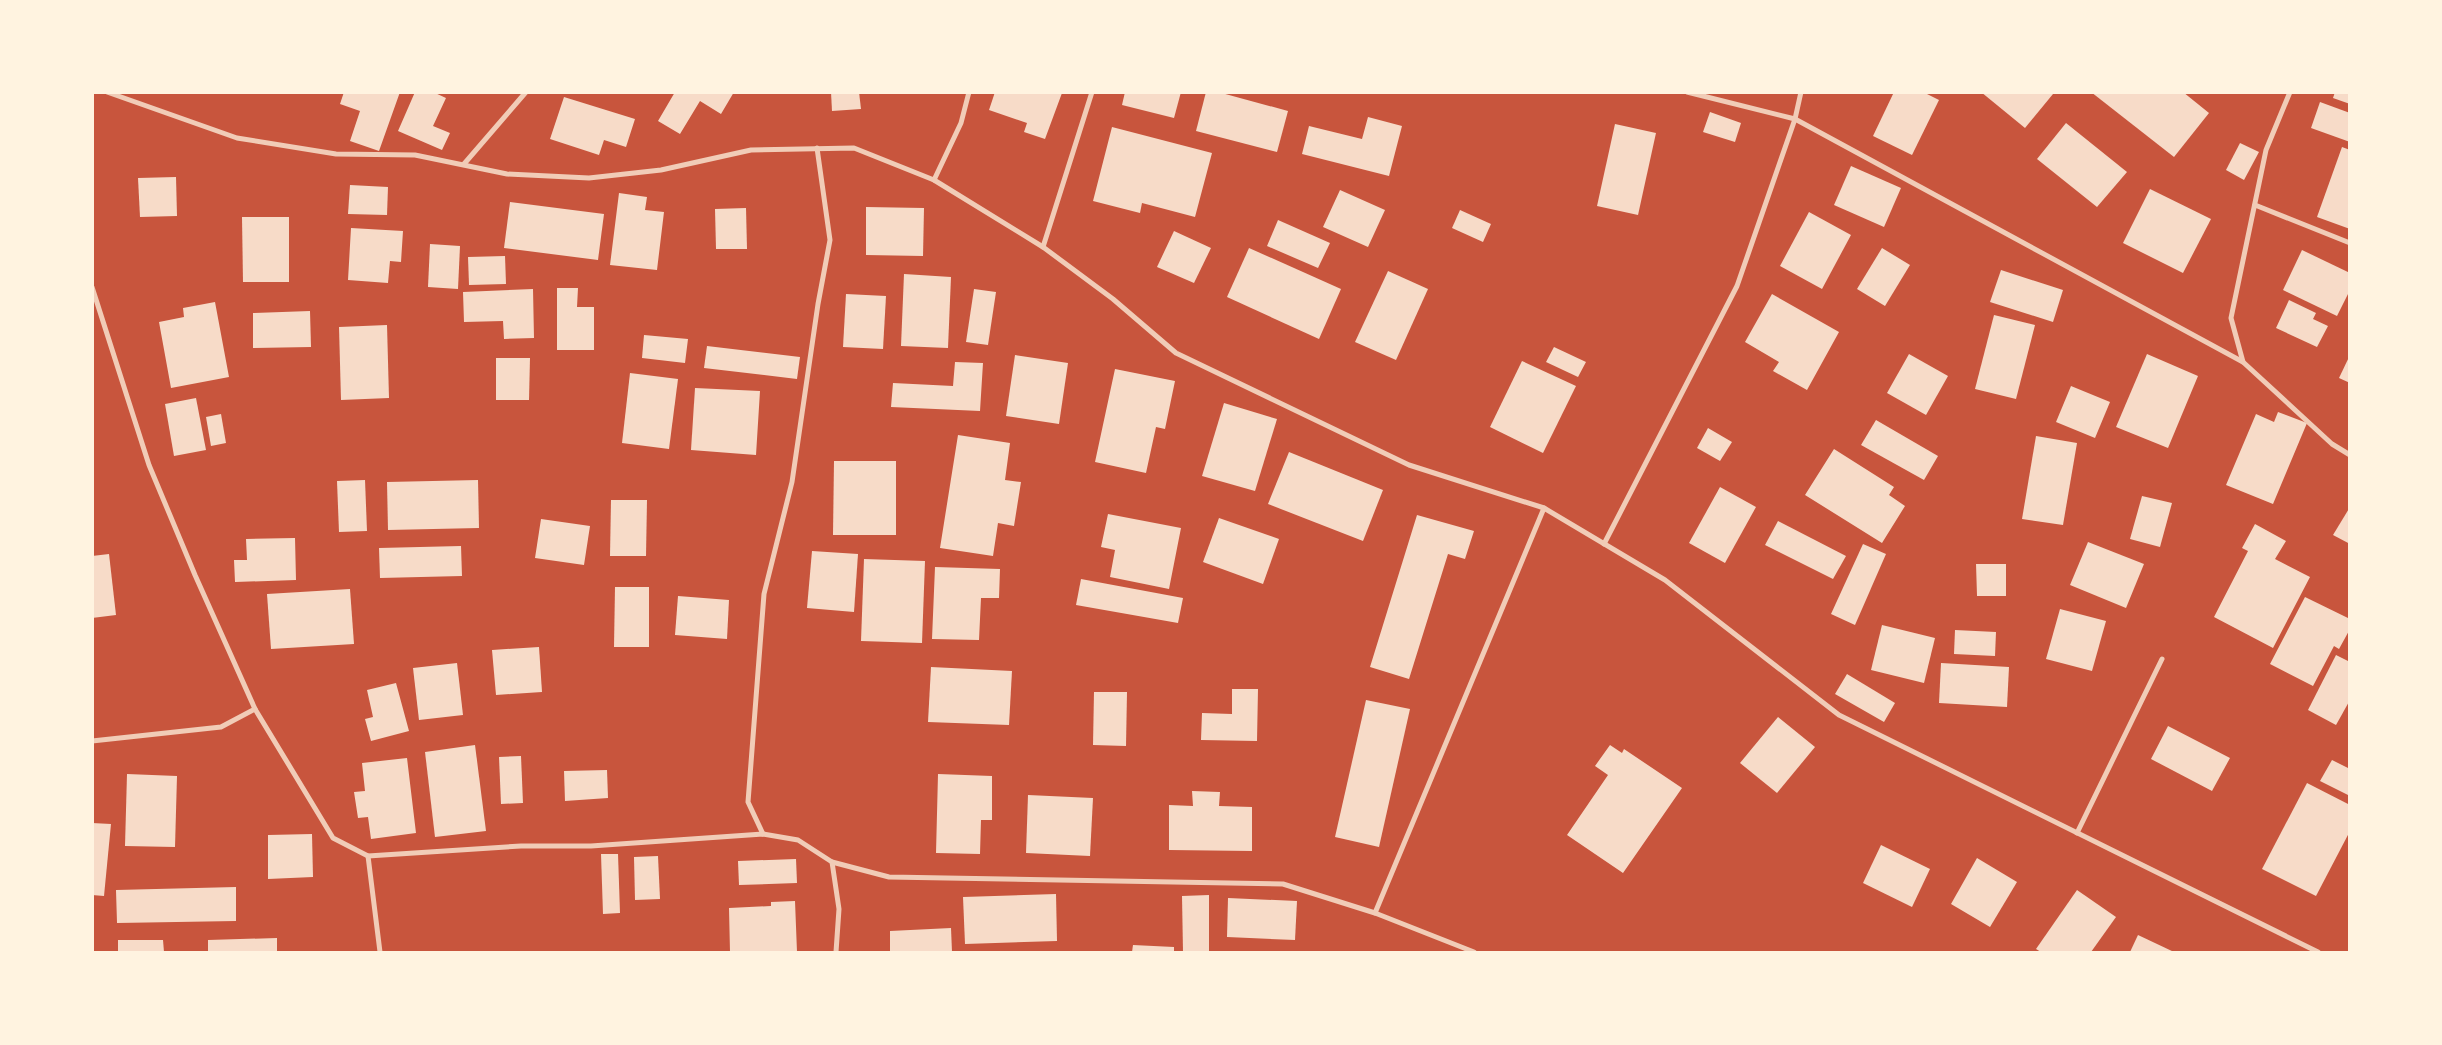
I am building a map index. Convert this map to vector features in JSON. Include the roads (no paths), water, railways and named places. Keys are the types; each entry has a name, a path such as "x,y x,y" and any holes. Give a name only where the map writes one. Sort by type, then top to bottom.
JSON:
{"street":[{"path":"107,92 237,138 336,154 415,155 507,174 589,178 661,170 751,150 854,148 934,180 1044,247 1113,300 1176,353 1409,465 1544,508 1665,580 1839,716 2318,952"},
{"path":"464,164 526,92"},
{"path":"934,180 961,123 969,92"},
{"path":"1044,247 1092,92"},
{"path":"1687,92 1795,119 2243,362 2332,444 2350,455"},
{"path":"1604,544 1737,286 1795,119 1801,92"},
{"path":"2243,362 2231,318 2266,150 2290,92"},
{"path":"763,834 748,802 764,594 792,482 818,304 830,240 817,148"},
{"path":"2255,206 2350,243"},
{"path":"92,286 149,466 255,709 333,838 368,856 521,846 591,846 763,834 798,840 832,862 889,878 1283,884 1374,913 1474,952"},
{"path":"1374,913 1544,508"},
{"path":"2076,833 2162,659"},
{"path":"92,741 220,728 255,709"},
{"path":"368,856 380,952"},
{"path":"832,862 839,909 836,952"}]}
